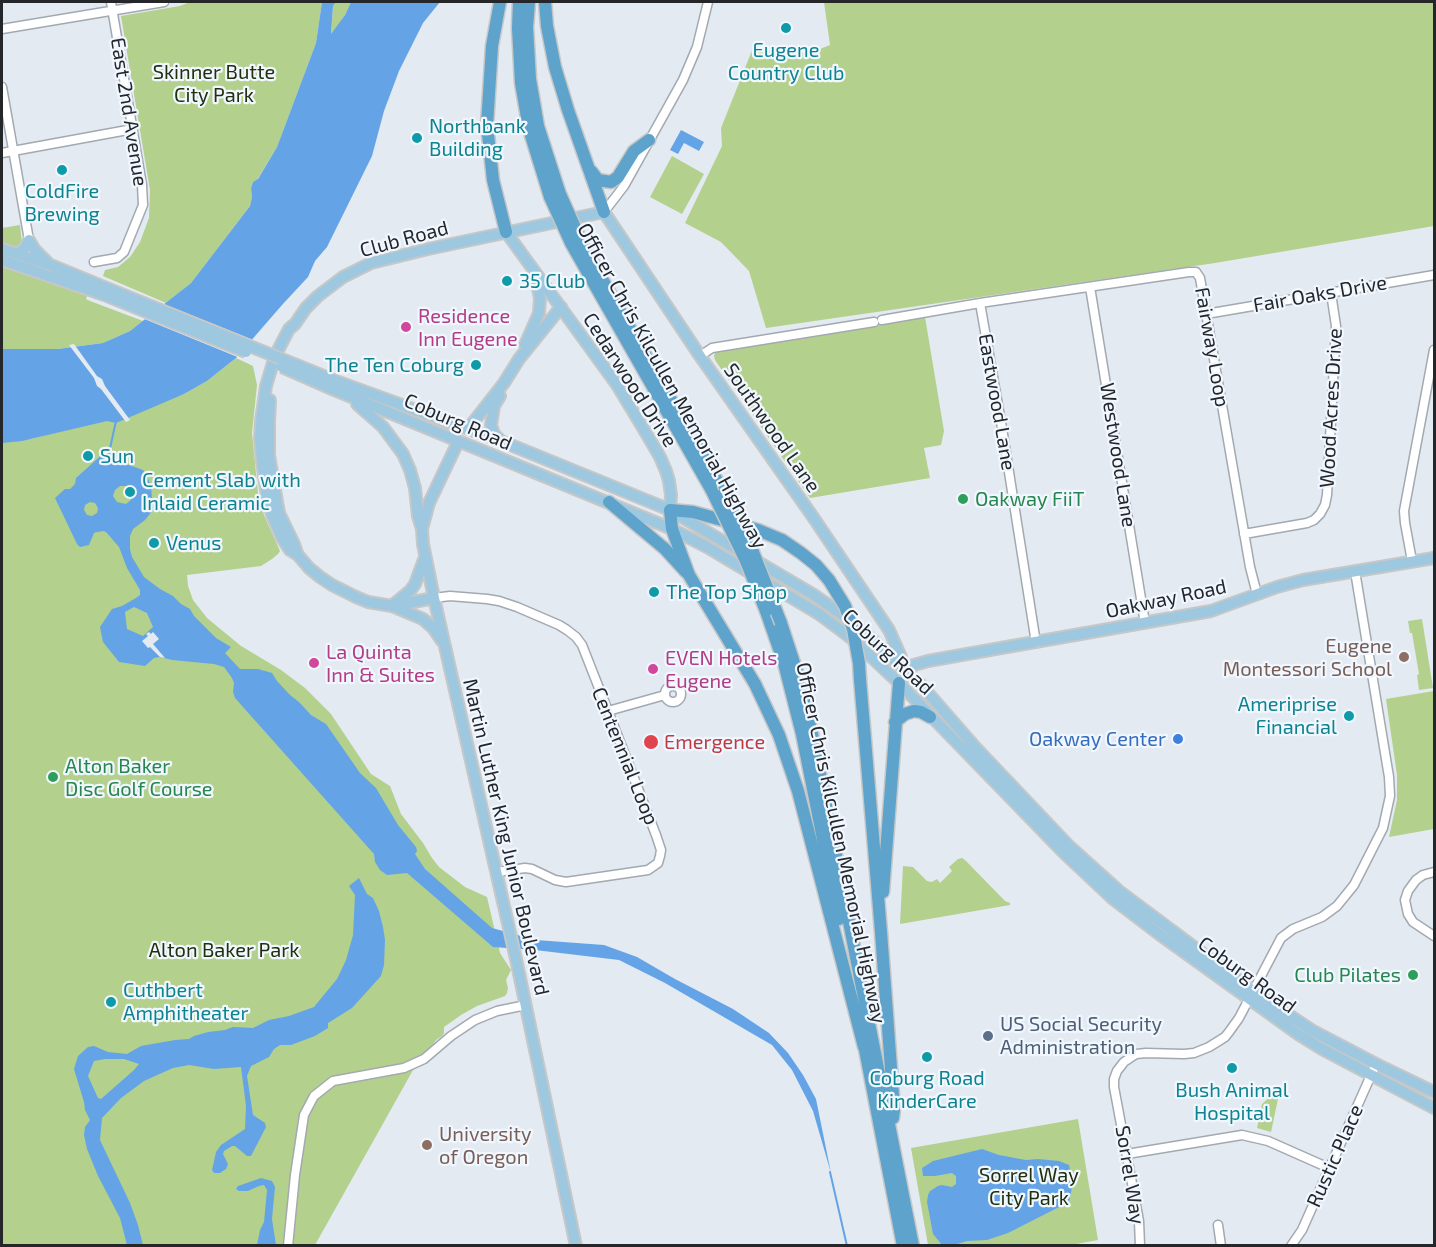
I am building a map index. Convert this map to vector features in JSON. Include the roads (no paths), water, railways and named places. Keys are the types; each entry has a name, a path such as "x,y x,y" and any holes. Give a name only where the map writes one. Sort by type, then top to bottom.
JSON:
{"highway":[{"path":"500,2 492,46 487,125 494,180 506,232"},
{"name":"Officer Chris Kilcullen Memorial Highway","path":"519,2 521,83 529,129 555,196 576,242 603,281 717,491 751,547 781,623 798,675 812,734 913,1245"},
{"name":"Officer Chris Kilcullen Memorial Highway","path":"528,2 530,79 538,126 555,196"},
{"path":"545,2 555,67 604,212"},
{"path":"588,168 598,180 611,182 618,177 634,151 649,140"},
{"name":"Officer Chris Kilcullen Memorial Highway","path":"717,491 766,611 784,663 802,734 903,1245"},
{"path":"609,502 679,561 755,684 779,735 798,791 864,1047"},
{"path":"679,561 670,510 693,512 759,530 782,540 816,565 840,597 853,628 860,679 894,1109 892,1137"},
{"path":"880,932 899,683"},
{"path":"895,722 909,712 921,712 930,717"}],"main road":[{"name":"Club Road","path":"434,598 392,606 368,602 347,594 309,568 298,555 290,550 282,538 272,515 264,478 260,439 262,405 275,356 289,329 318,296 344,277 371,263 604,212"},
{"name":"Southwood Lane","path":"604,212 700,356 889,630 901,657 903,668"},
{"name":"Cedarwood Drive","path":"506,232 617,385 660,457 669,481 670,510"},
{"path":"8,260 23,250 29,240 40,256 53,266"},
{"name":"Coburg Road","path":"2,249 8,260 108,293 334,385 501,441 670,510 824,602 864,632 921,685 1066,849"},
{"name":"Coburg Road","path":"8,260 53,266 108,293"},
{"path":"519,359 539,313 540,298 534,271"},
{"path":"468,429 504,383 519,359 561,307"},
{"path":"501,441 494,435 491,425 494,406 502,393 504,383"},
{"name":"Coburg Road","path":"334,385 347,397 384,410 672,529 707,547 819,615 851,638 899,683 930,717 1066,849 1251,995 1320,1047 1434,1092"},
{"path":"347,397 375,418 390,434 403,454 415,488 422,529"},
{"path":"446,421 457,434 458,442"},
{"name":"Martin Luther King Junior Boulevard","path":"458,442 431,496 422,529 425,556 509,925 576,1245"},
{"path":"425,556 415,585 392,606 423,619 433,628 445,646"},
{"name":"Oakway Road","path":"903,668 967,654 1211,611 1303,580 1434,558"},
{"path":"899,683 903,668"},
{"name":"Coburg Road","path":"1373,1069 1434,1108"}],"street":[{"path":"2,29 112,6 164,2"},
{"path":"604,212 624,186 673,100 692,61 708,2"},
{"name":"East 2nd Avenue","path":"94,262 117,258 124,252 143,205 142,185 112,6"},
{"path":"2,87 29,240"},
{"path":"2,153 133,129"},
{"name":"Fairway Loop","path":"700,356 712,348 980,303 1192,271 1200,278 1244,534 1257,594"},
{"name":"Fair Oaks Drive","path":"1206,314 1434,277"},
{"name":"Westwood Lane","path":"1090,288 1145,623"},
{"name":"Wood Acres Drive","path":"1244,534 1307,523 1320,514 1325,505 1336,326 1331,293"},
{"name":"Eastwood Lane","path":"980,303 1036,643"},
{"path":"1412,561 1404,511 1434,350"},
{"name":"Sorrel Way","path":"1140,1245 1139,1221 1114,1087 1117,1071 1133,1056 1198,1052 1229,1032 1281,938 1293,929 1322,917 1337,906 1354,885 1383,828 1390,795 1389,777 1355,571"},
{"name":"Centennial Loop","path":"434,598 450,596 499,601 567,630 576,637 582,645 608,711 661,853 658,863 648,870 566,882 555,880 532,869 497,872"},
{"path":"608,711 665,695"},
{"path":"1434,872 1416,880 1405,900 1406,910 1413,922 1434,936"},
{"path":"288,1245 304,1114 314,1096 333,1081 404,1068 424,1059 451,1036 476,1020 497,1011 526,1005"},
{"name":"Rustic Place","path":"1291,1245 1302,1230 1373,1069"},
{"path":"1127,1154 1242,1135 1268,1141 1329,1168"},
{"path":"1218,1225 1221,1245"}],"water":[{"path":"322,2 336,2 333,6 331,34 345,15 351,2 440,2 423,23 399,71 384,111 372,156 327,247 315,261 308,277 236,358 207,381 184,394 116,423 107,421 22,441 2,443 2,349 58,349 103,343 130,331 191,283 250,206 253,182 258,179 277,147 316,43"},
{"path":"681,130 704,142 699,151 684,143 678,154 670,150"},
{"path":"105,452 112,453 115,460 143,470 151,486 153,510 133,529 130,536 130,549 144,577 190,609 216,638 231,647 225,653 240,669 258,669 272,673 311,715 326,724 360,773 376,788 398,825 416,847 415,854 425,869 492,928 536,940 604,945 637,957 733,1009 769,1033 788,1053 816,1099 831,1173 813,1111 792,1070 772,1045 665,983 619,960 493,947 407,873 387,875 380,870 375,862 374,854 235,698 234,683 224,667 160,657 154,658 145,666 119,662 103,642 100,627 112,609 136,598 140,595 140,590 127,568 119,547 107,533 104,531 94,533 89,545 80,547 77,544 55,498 65,489 70,489 75,484 76,478","holes":["120,486 126,486 132,491 131,500 126,504 117,502 113,496 115,490","90,502 95,503 98,508 97,513 92,516 87,515 84,510 85,505","134,607 147,613 153,627 143,636 127,629 125,612"]},
{"path":"359,878 379,911 385,940 381,976 352,1008 328,1023 328,1028 315,1036 291,1045 280,1045 269,1057 251,1066 247,1076 253,1115 265,1123 266,1127 251,1156 247,1156 232,1146 223,1154 228,1164 226,1169 220,1173 214,1173 212,1170 216,1152 221,1145 245,1129 246,1106 241,1067 214,1069 189,1065 173,1068 144,1081 121,1098 102,1118 100,1140 130,1203 143,1245 127,1245 120,1218 87,1149 84,1135 85,1127 90,1120 74,1069 78,1056 88,1047 94,1046 108,1052 127,1054 141,1046 189,1039 208,1032 233,1027 253,1028 269,1020 314,1007 337,979 346,960 353,935 355,895 349,886","holes":["124,1059 139,1064 101,1099 98,1098 88,1076 94,1061"]},
{"path":"982,1149 1026,1160 1059,1161 1069,1165 1073,1183 1069,1202 1008,1233 987,1240 942,1245 933,1234 927,1202 928,1195 938,1186 952,1187 956,1184 956,1176 952,1173 923,1176 922,1168 933,1161"},
{"path":"261,1178 272,1181 275,1187 272,1219 276,1245 257,1245 264,1222 267,1190 264,1185 248,1191 236,1189 238,1186"}],"waterway":[{"path":"109,453 116,421"},
{"path":"830,1172 847,1246"}],"place":[{"name":"Eugene Country Club","path":"786,28"},
{"name":"Northbank Building","path":"417,138"},
{"name":"ColdFire Brewing","path":"62,170"},
{"name":"35 Club","path":"507,281"},
{"name":"Residence Inn Eugene","path":"406,327"},
{"name":"The Ten Coburg","path":"476,365"},
{"name":"Sun","path":"88,456"},
{"name":"Cement Slab with Inlaid Ceramic","path":"130,492"},
{"name":"Oakway FiiT","path":"963,499"},
{"name":"Venus","path":"154,543"},
{"name":"The Top Shop","path":"654,592"},
{"name":"Eugene Montessori School","path":"1404,657"},
{"name":"La Quinta Inn & Suites","path":"314,663"},
{"name":"EVEN Hotels Eugene","path":"653,669"},
{"name":"Ameriprise Financial","path":"1349,716"},
{"name":"Oakway Center","path":"1178,739"},
{"name":"Emergence","path":"651,742"},
{"name":"Alton Baker Disc Golf Course","path":"53,777"},
{"name":"Club Pilates","path":"1413,975"},
{"name":"Cuthbert Amphitheater","path":"111,1002"},
{"name":"US Social Security Administration","path":"988,1036"},
{"name":"Coburg Road KinderCare","path":"927,1057"},
{"name":"Bush Animal Hospital","path":"1232,1068"},
{"name":"University of Oregon","path":"427,1145"}],"park label":[{"name":"Skinner Butte City Park","path":"214,84"},
{"name":"Alton Baker Park","path":"224,950"},
{"name":"Sorrel Way City Park","path":"1029,1186"}]}
